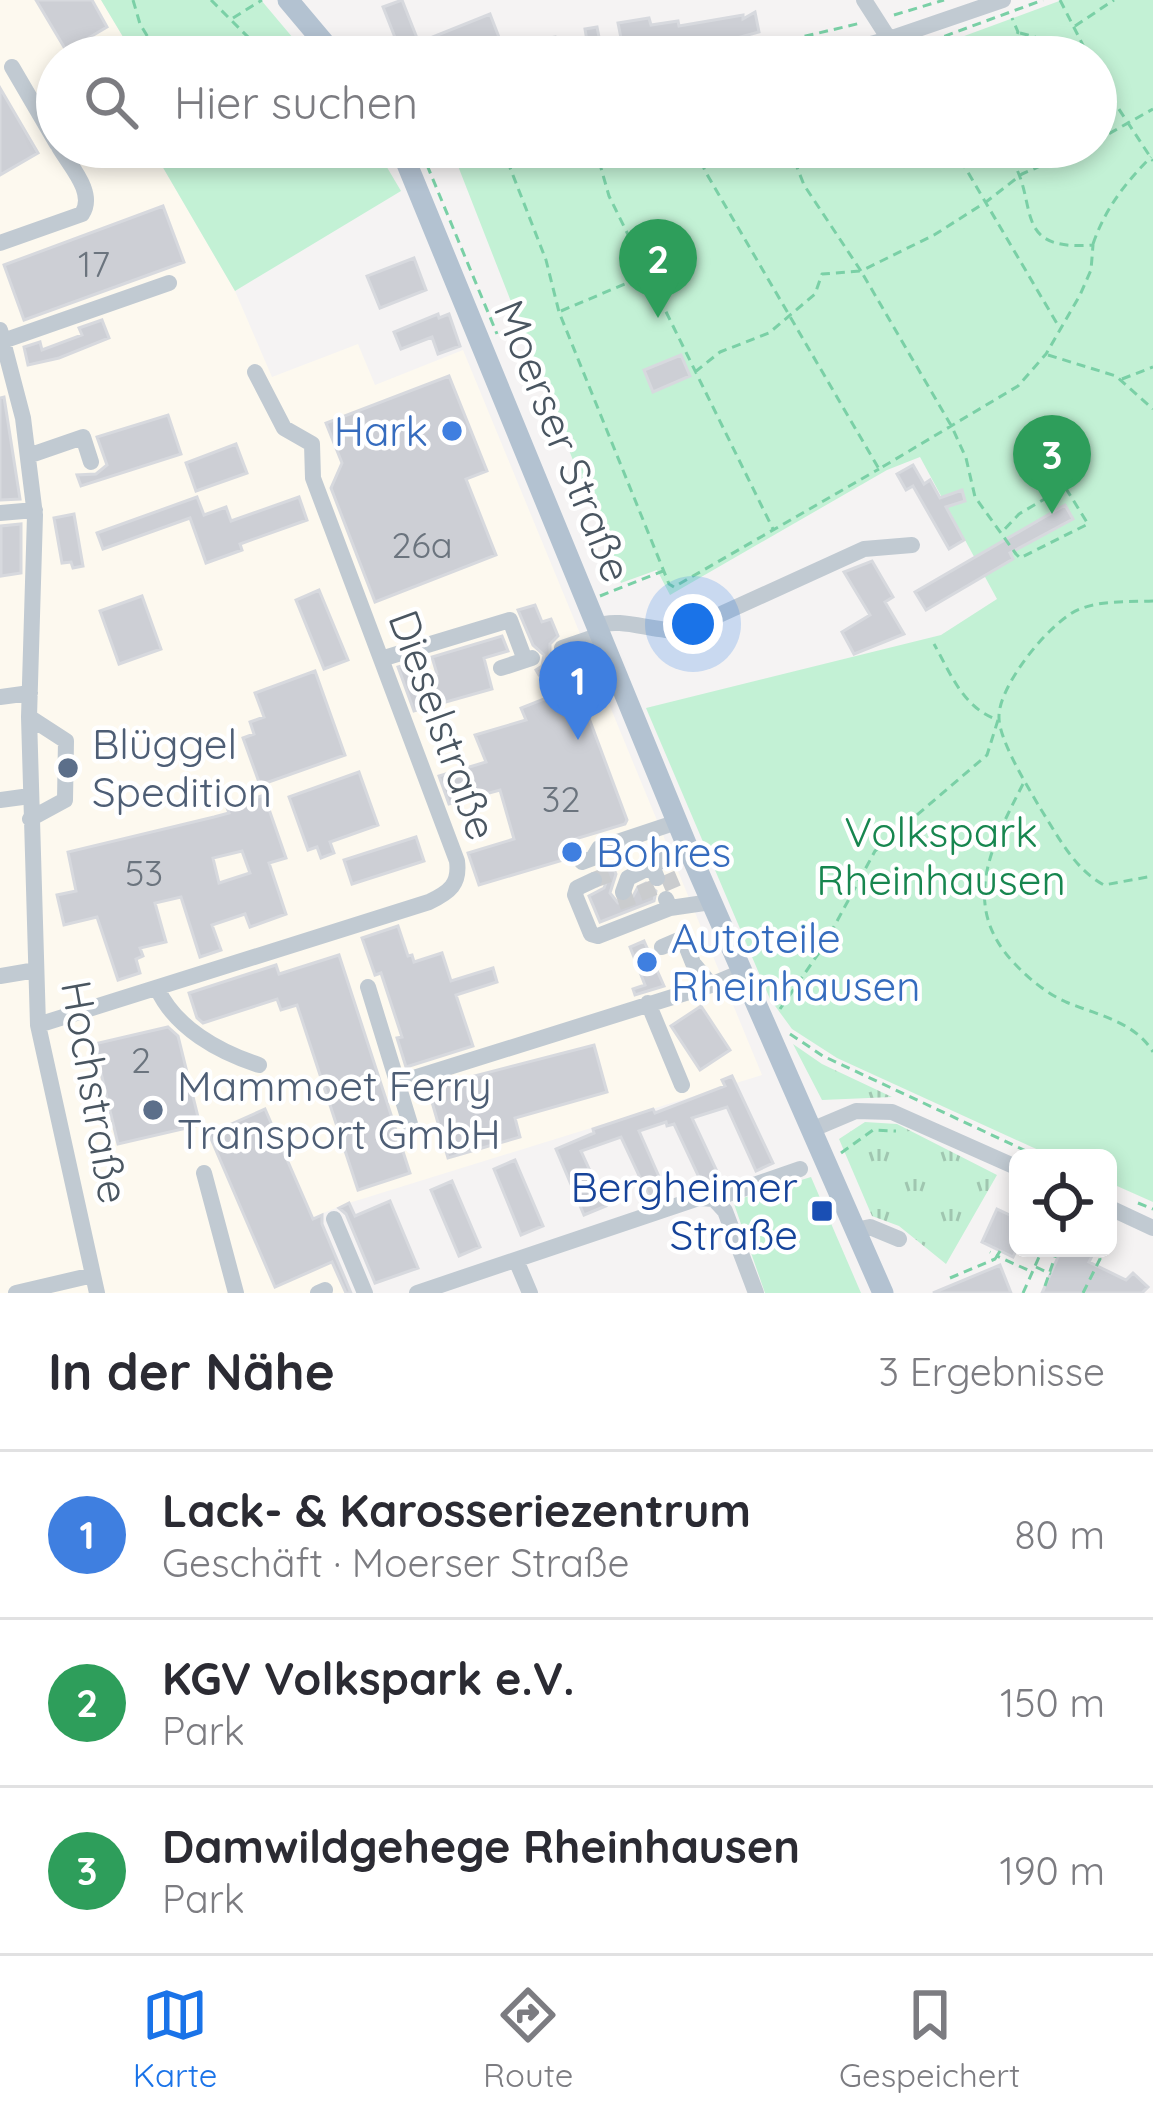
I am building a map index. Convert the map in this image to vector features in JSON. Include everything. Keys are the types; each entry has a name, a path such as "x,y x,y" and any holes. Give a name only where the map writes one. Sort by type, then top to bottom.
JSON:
{"main road":[{"path":"288,0 318,36"},
{"name":"Moerser Straße","path":"411,168 687,846 883,1293"}],"street":[{"path":"863,0 886,36"},
{"path":"900,36 1004,0"},
{"path":"12,67 36,108"},
{"path":"0,243 87,209 87,196 71,168"},
{"path":"2,336 170,283"},
{"name":"Hochstraße","path":"2,336 23,418 34,510 29,718 38,1025 95,1284"},
{"name":"Dieselstraße","path":"38,1025 429,902 452,888 459,877 457,860 313,478 312,444 284,428 255,372"},
{"path":"28,456 83,437 91,462"},
{"path":"0,513 34,510"},
{"path":"562,648 608,621 654,631 686,630 864,549 912,544"},
{"path":"381,659 510,620 528,659 500,668"},
{"path":"0,697 30,693"},
{"path":"29,718 65,741 67,770 65,800 30,819"},
{"path":"0,800 30,796"},
{"path":"582,862 593,858 599,848 677,822"},
{"path":"641,876 687,846"},
{"path":"594,880 577,888 575,895 591,934 598,937 652,910 711,902"},
{"path":"662,947 683,938 693,963 711,985"},
{"path":"0,976 36,970"},
{"path":"398,1083 742,972"},
{"path":"368,987 411,1127"},
{"path":"157,988 168,1007 207,1042 259,1065"},
{"path":"649,1003 682,1084"},
{"path":"811,1130 856,1111 892,1112 1009,1164"},
{"path":"417,1293 800,1169"},
{"path":"204,1173 236,1293"},
{"path":"714,1199 725,1211 756,1293"},
{"path":"1117,1211 1153,1228"},
{"path":"334,1219 365,1293"},
{"path":"855,1230 871,1227 898,1238"},
{"path":"516,1260 530,1293"},
{"path":"16,1293 95,1284"}],"path":[{"path":"133,0 147,36"},
{"path":"211,0 248,36"},
{"path":"231,19 262,0"},
{"path":"807,36 944,0"},
{"path":"1004,0 1016,36"},
{"path":"1060,0 1076,36"},
{"path":"1074,27 1114,0"},
{"path":"1018,32 1029,36"},
{"path":"510,168 546,260 560,312 663,571 674,587 1018,386 1046,355 1090,270 1100,224 1124,185 1152,159 1117,104"},
{"path":"1117,129 1153,109"},
{"path":"601,168 609,196 773,529"},
{"path":"703,168 879,469"},
{"path":"798,168 952,427 975,496 1001,532 1020,558 1088,524 1065,487 1019,514 1001,532"},
{"path":"966,168 1060,329"},
{"path":"1018,168 1039,236 1059,248 1093,245"},
{"path":"695,372 720,352 769,333 815,294 822,274 860,271 934,235 1036,168"},
{"path":"560,312 647,274"},
{"path":"1046,355 1122,379 1153,409"},
{"path":"1122,379 1153,367"},
{"path":"598,596 663,571"},
{"path":"774,1017 824,947 875,851 987,754 1002,697 1017,670 1066,616 1081,608 1153,601"},
{"path":"934,644 965,699 980,713 998,720 1024,782 1070,854 1092,878 1115,885 1153,876"},
{"path":"1024,782 1005,821 982,895 990,928 1001,948 1041,988 1124,1024 1153,1052"},
{"path":"782,1026 823,1056 1021,1149"},
{"path":"1137,1203 1153,1209"},
{"path":"990,1252 1032,1272 1044,1286 1055,1257"},
{"path":"950,1278 998,1253"},
{"path":"1023,1293 1038,1257"},
{"path":"1083,1293 1099,1257"},
{"path":"1032,1272 1050,1273"}],"shaded area":[{"path":"0,0 101,0 122,36 36,36 36,168 163,168 235,291 272,377 358,344 375,385 463,350 762,1075 313,1217 345,1293 0,1293"}],"green space":[{"path":"101,0 261,0 291,36 122,36"},
{"name":"Volkspark Rheinhausen","path":"1062,0 1153,0 1153,1202 1117,1186 1117,1149 1036,1149 837,1058 792,1029 770,999 646,708 941,635 997,599 920,457 887,470 670,595 657,570 621,583 459,168 1117,168 1117,36 964,36"},
{"path":"163,168 387,168 401,191 235,291"},
{"path":"793,1044 822,1064 892,1097 822,1100"},
{"path":"865,1122 897,1124 997,1175 946,1264 899,1226 872,1216 839,1139"},
{"path":"811,1177 861,1293 765,1293 733,1201"}],"building":[{"path":"36,0 92,0 107,27 92,36 57,36"},
{"path":"402,0 416,36 394,36 383,7"},
{"path":"755,12 759,32 621,36 618,23 649,18 651,25 678,21 679,26 743,15 743,19"},
{"path":"490,14 498,36 435,36"},
{"path":"597,27 599,36 586,36 585,29"},
{"path":"0,88 36,154 0,175"},
{"path":"163,206 184,262 24,320 4,265"},
{"path":"414,258 426,290 380,308 367,276"},
{"path":"438,314 439,318 449,314 460,346 438,354 432,337 401,349 394,332"},
{"path":"102,320 109,338 28,365 24,347 40,342 42,350 82,335 79,328"},
{"path":"681,355 690,376 653,392 644,370"},
{"path":"449,376 487,471 466,479 496,555 375,602 331,488 342,463 326,423"},
{"path":"4,397 20,499 0,500 0,398"},
{"path":"168,415 181,454 81,486 77,475 96,474 107,465 97,437"},
{"path":"236,444 247,473 196,491 186,463"},
{"path":"913,465 924,484 930,480 940,498 962,490 965,501 946,507 964,540 949,549 913,486 906,490 897,474"},
{"path":"197,497 204,515 226,507 231,521 299,497 307,520 240,544 242,550 206,563 190,518 103,549 97,533"},
{"path":"1065,505 1073,519 1010,553 1013,559 926,610 915,592"},
{"path":"74,514 83,566 73,568 71,562 62,563 54,518"},
{"path":"21,524 21,573 1,576 1,526"},
{"path":"872,561 893,597 885,602 904,634 854,654 842,632 870,615 844,572"},
{"path":"319,590 348,660 324,669 296,600"},
{"path":"142,596 161,649 119,664 100,611"},
{"path":"535,605 542,622 551,619 558,636 550,644 550,653 567,660 569,666 539,675 536,670 544,655 533,645 518,610"},
{"path":"502,636 508,651 484,658 492,689 414,711 398,667 408,664 417,680 437,674 432,657"},
{"path":"315,671 345,755 260,785 243,738 254,734 250,722 264,717 255,693"},
{"path":"577,686 627,820 575,839 578,850 570,858 479,885 468,853 514,839 500,790 449,804 439,776 486,762 475,735 526,720 521,708"},
{"path":"359,772 378,825 330,842 334,853 321,858 317,847 308,850 289,797"},
{"path":"264,795 286,858 269,863 286,914 250,927 245,914 212,925 221,950 200,957 181,897 155,903 166,942 140,948 143,956 136,959 140,973 118,980 97,917 64,925 57,895 76,891 68,852 229,813 227,808","holes":["242,851 250,873 219,883 213,858"]},
{"path":"416,837 424,861 352,884 344,860"},
{"path":"613,867 616,874 610,893 618,903 630,902 646,883 656,891 654,901 600,922 589,896 604,888 603,872"},
{"path":"398,926 408,956 414,962 442,953 451,981 493,968 497,982 456,995 473,1046 406,1067 397,1038 402,1037 381,973 375,975 362,938"},
{"path":"644,941 664,986 635,995 633,989 645,985 630,947"},
{"path":"339,955 410,1173 358,1190 297,1005 281,1010 277,999 203,1023 189,993 276,965 279,974"},
{"path":"701,1006 730,1050 700,1070 671,1026"},
{"path":"168,1027 178,1036 200,1125 118,1144 94,1044"},
{"path":"594,1045 607,1092 515,1118 520,1137 448,1158 428,1088"},
{"path":"732,1076 773,1163 756,1171 727,1107 692,1118 721,1180 703,1186 674,1124 667,1126 666,1122 639,1131 667,1195 651,1201 621,1137 581,1151 606,1206 584,1215 556,1149 594,1133 593,1129 653,1109 655,1113 725,1086 722,1080"},
{"path":"265,1109 313,1219 322,1215 351,1293 346,1293 332,1262 275,1287 209,1134"},
{"path":"515,1160 543,1226 521,1235 494,1169"},
{"path":"452,1181 480,1247 459,1256 431,1190"},
{"path":"390,1201 418,1268 375,1283 346,1214 339,1208 349,1203 355,1216"},
{"path":"997,1209 1009,1215 1009,1255 982,1242"},
{"path":"1058,1257 1092,1257 1089,1262 1126,1280 1133,1273 1148,1287 1142,1293 1042,1293"},
{"path":"1000,1265 1011,1293 933,1293"}],"tunnel":[{"path":"594,880 615,872"},
{"path":"667,874 676,895"},
{"path":"644,883 653,905"},
{"path":"623,892 631,914"}],"place":[{"name":"KGV Volkspark e.V.","path":"658,318"},
{"name":"Hark","path":"452,431"},
{"name":"Damwildgehege Rheinhausen","path":"1052,514"},
{"name":"Lack- & Karosseriezentrum","path":"578,740"},
{"name":"Blüggel Spedition","path":"68,768"},
{"name":"Bohres","path":"572,852"},
{"name":"Autoteile Rheinhausen","path":"647,962"},
{"name":"Mammoet Ferry Transport GmbH","path":"153,1110"},
{"name":"Bergheimer Straße","path":"822,1211"}]}
